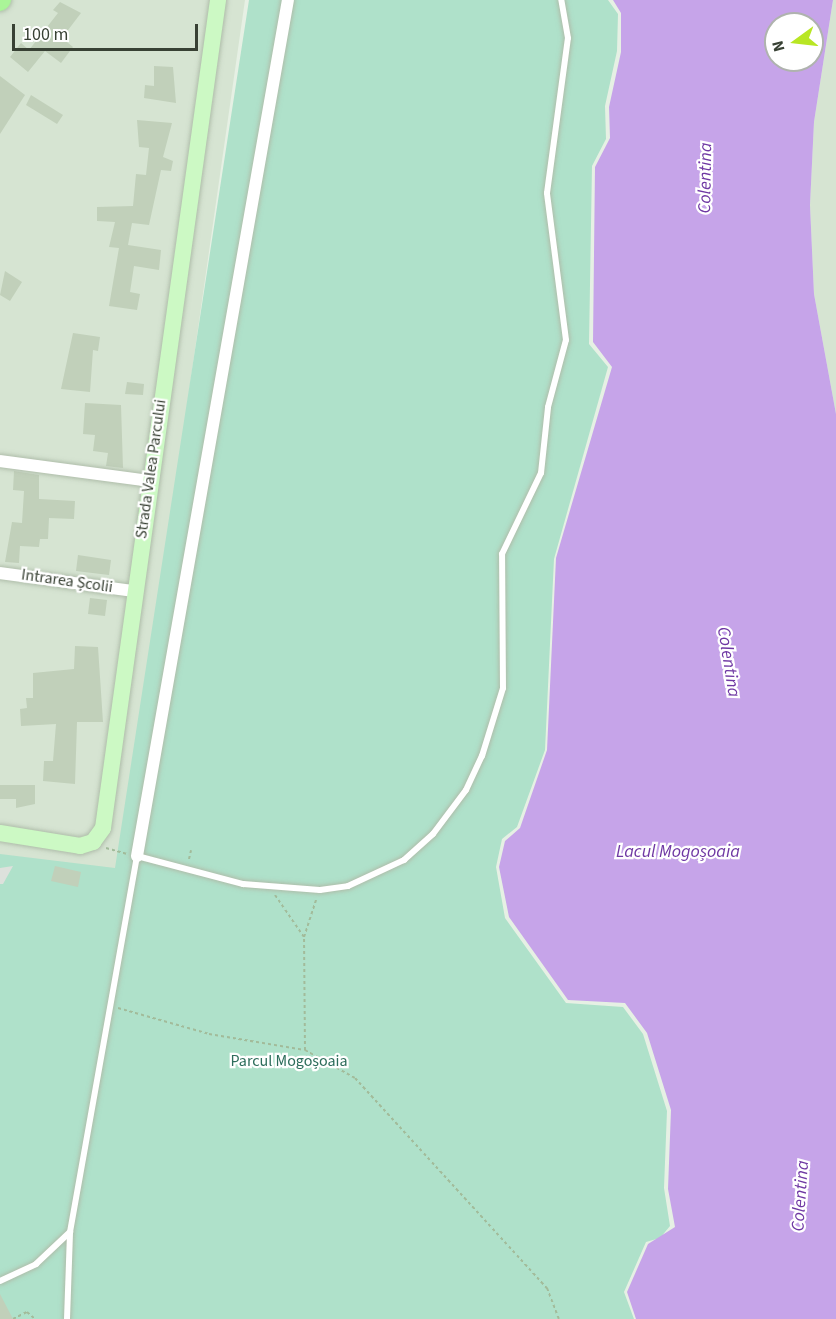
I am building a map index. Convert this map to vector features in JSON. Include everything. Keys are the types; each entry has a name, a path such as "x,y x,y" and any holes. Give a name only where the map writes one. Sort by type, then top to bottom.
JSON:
{"street":[{"name":"Strada Valea Parcului","path":"93,843 103,828 149,481 218,0"},
{"path":"137,856 288,0"},
{"path":"0,461 149,481"},
{"name":"Intrarea Școlii","path":"0,573 134,591"},
{"path":"0,832 80,846 93,843"}],"lane":[{"path":"67,1319 70,1232 137,856 202,876 268,887 320,890 374,877 433,834 466,790 495,718 505,658 502,554 541,473 548,407 566,340 547,193 568,38 561,0"},
{"path":"0,1281 36,1264 70,1232"}],"path":[{"path":"93,843 137,856"},
{"path":"268,887 303,937"},
{"path":"305,1050 303,937 320,890"},
{"path":"110,1006 209,1034 305,1050 355,1078 546,1288 559,1319"},
{"path":"13,1319 27,1312 35,1319"}],"shaded area":[{"path":"0,0 245,0 120,874 0,861"},
{"path":"833,0 836,0 836,414 814,294 810,205 814,122 822,72 824,72"},
{"path":"13,866 3,884 0,884 0,868"}],"green space":[{"name":"Parcul Mogoșoaia","path":"249,0 608,0 618,14 617,51 605,106 606,139 592,166 589,344 608,367 554,559 545,750 517,827 502,839 496,867 505,918 566,1003 623,1007 643,1034 667,1111 664,1188 670,1226 660,1238 646,1242 624,1292 634,1319 0,1319 0,854 115,868"}],"water":[{"name":"Lacul Mogoșoaia","path":"613,0 833,0 824,58 824,12 764,12 764,72 822,72 814,122 810,205 814,294 836,414 836,1319 636,1319 627,1292 648,1244 675,1227 668,1189 671,1110 647,1033 625,1003 568,1000 509,917 499,867 505,841 520,828 547,750 556,558 612,367 593,342 595,167 610,138 609,107 621,52 621,13"}],"building":[{"path":"60,2 81,13 62,38 73,47 61,63 45,51 28,72 10,57 21,43 29,50 58,13 53,10"},
{"path":"154,66 173,67 176,103 144,98 145,85 154,86"},
{"path":"0,76 25,95 0,134"},
{"path":"31,95 63,115 57,124 26,105"},
{"path":"137,120 172,123 163,157 173,161 171,171 161,170 149,225 132,223 128,245 161,250 159,270 134,266 130,292 140,294 137,310 109,306 119,248 109,247 115,222 97,221 97,207 133,206 136,174 146,175 149,148 139,147"},
{"path":"5,271 22,282 10,301 0,295"},
{"path":"73,333 100,337 98,351 93,350 90,392 61,389"},
{"path":"127,382 144,384 143,395 125,394"},
{"path":"85,403 121,405 123,468 106,466 108,453 93,451 95,435 83,434"},
{"path":"14,471 39,475 39,499 75,501 74,519 49,518 48,539 40,539 39,547 20,546 19,563 5,562 12,522 22,523 24,491 13,490"},
{"path":"78,555 111,560 109,575 76,571"},
{"path":"90,598 107,600 105,616 88,614"},
{"path":"75,646 98,647 103,722 77,722 75,784 43,781 44,761 53,761 56,724 21,726 20,709 27,708 26,698 33,698 33,673 74,669"},
{"path":"0,785 35,785 35,804 16,808 16,799 0,799"},
{"path":"55,866 81,872 78,887 51,881"},
{"path":"0,1294 13,1319 0,1319"}],"water label":[{"name":"Colentina","path":"706,178"},
{"name":"Colentina","path":"728,662"},
{"name":"Colentina","path":"801,1196"}]}
